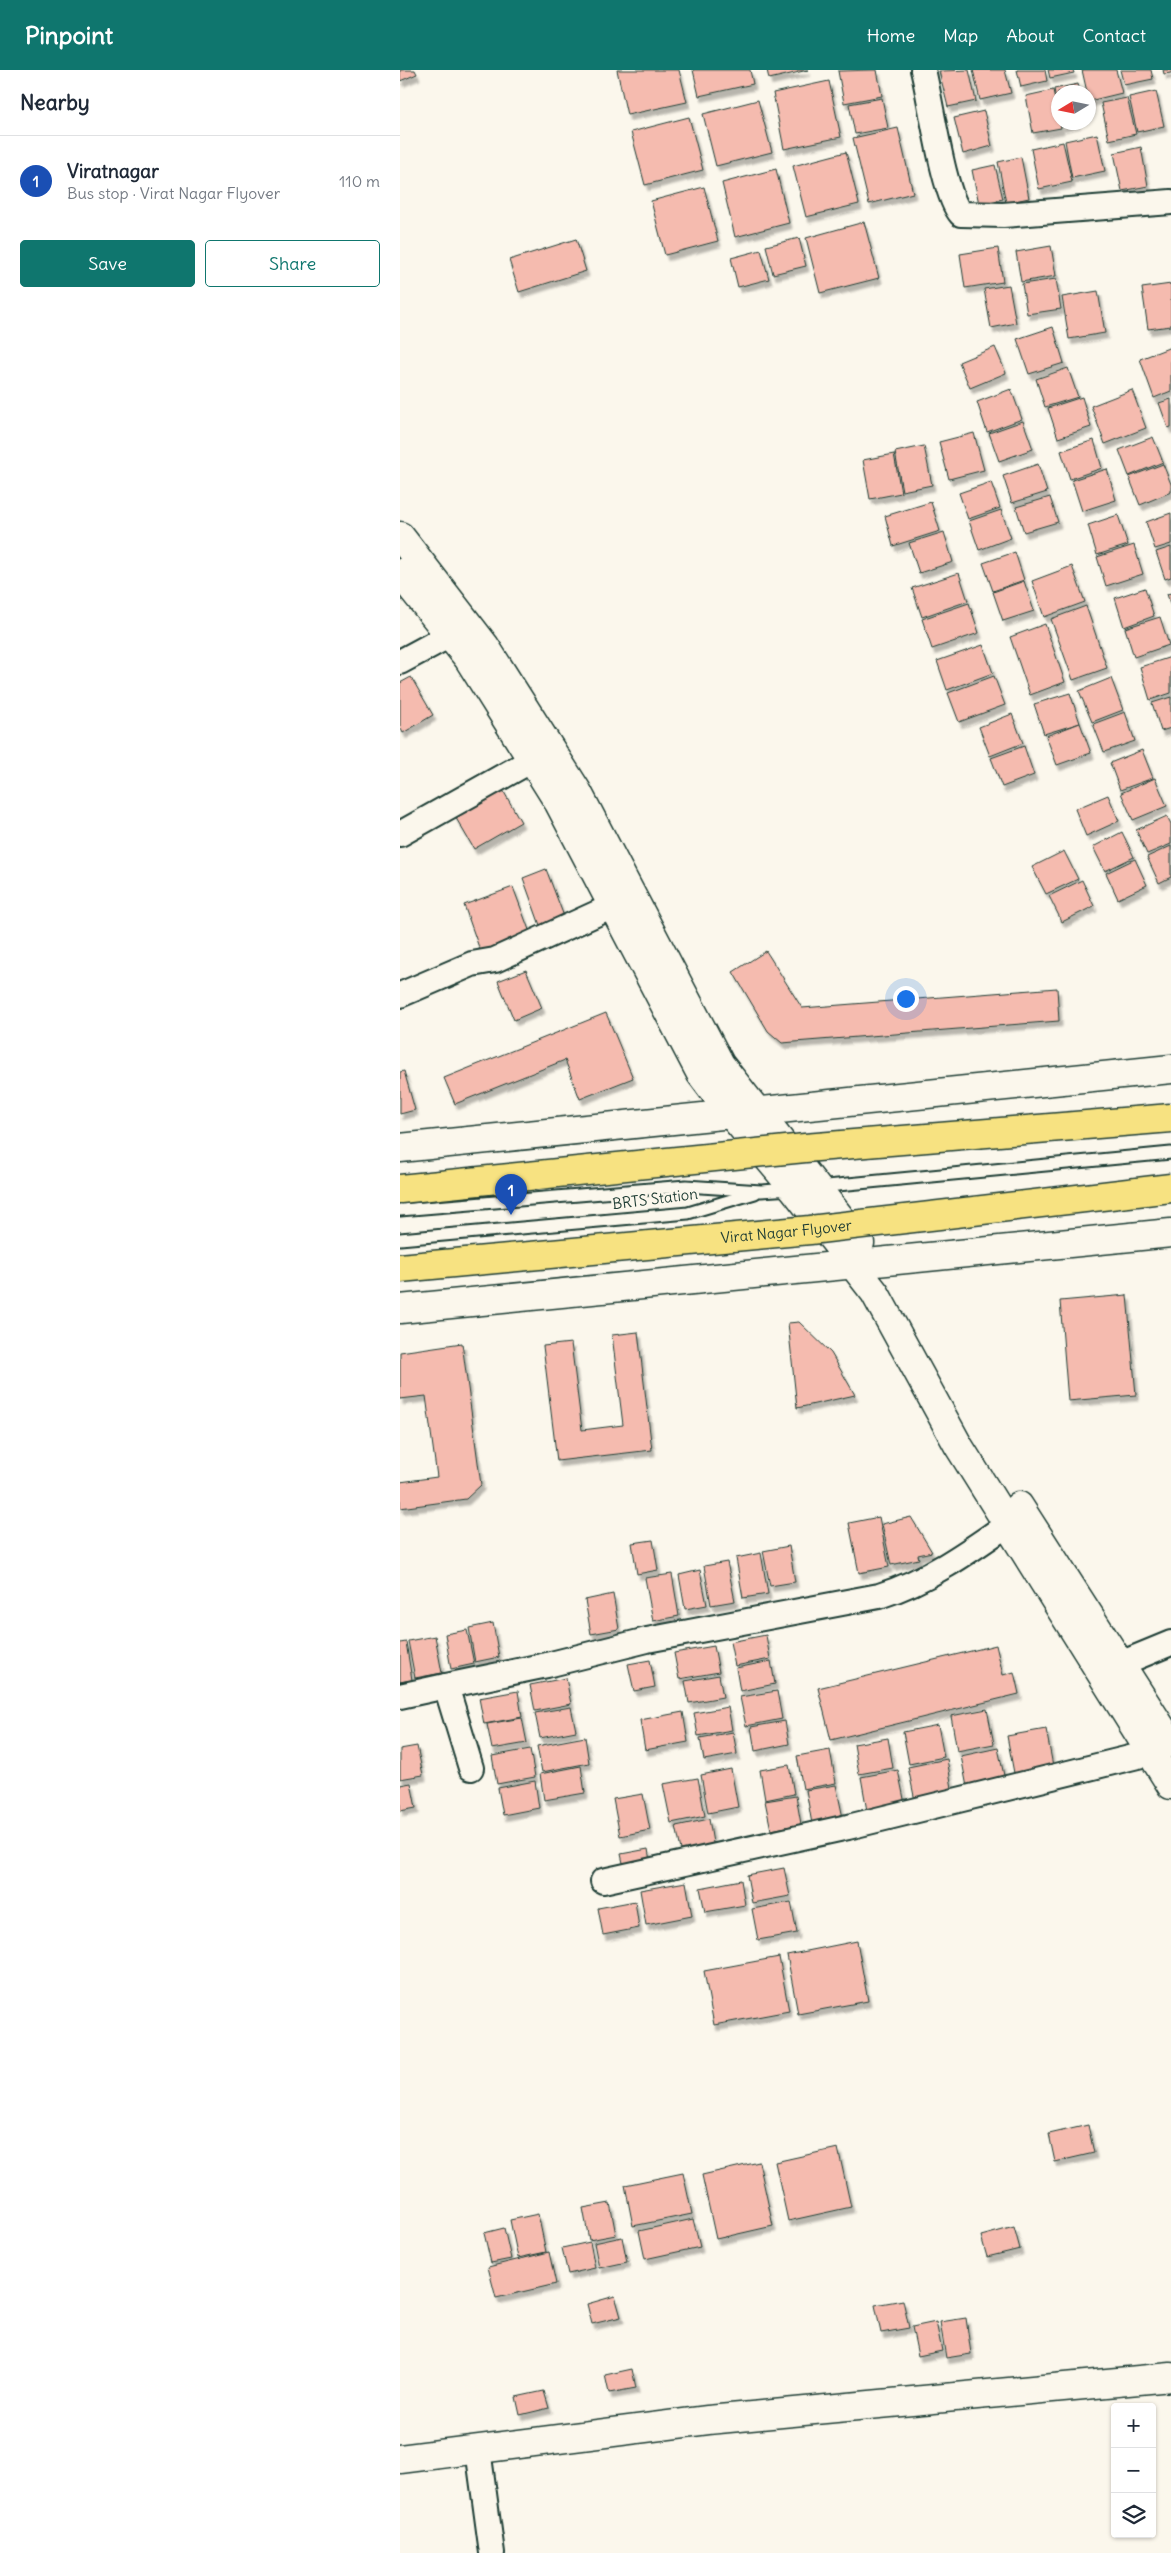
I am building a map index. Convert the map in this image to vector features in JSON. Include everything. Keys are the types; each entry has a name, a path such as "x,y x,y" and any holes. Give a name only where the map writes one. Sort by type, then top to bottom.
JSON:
{"main road":[{"path":"400,536 485,646 577,792 720,1064 757,1112 806,1188 864,1264 890,1284 973,1435 1120,1664 1160,1748 1171,1784"},
{"path":"400,573 468,658 559,802 701,1074 730,1114 806,1188"},
{"path":"400,1148 1171,1069"},
{"path":"400,1189 805,1148 1171,1118"},
{"name":"Virat Nagar Flyover","path":"400,1268 810,1230 1171,1188"},
{"path":"400,1309 1171,1232"},
{"path":"864,1264 874,1293 958,1445 1008,1524 1160,1748"},
{"path":"400,2459 708,2420 1171,2377"}],"street":[{"path":"923,70 945,174 956,208 961,214 1003,215 1171,202"},
{"path":"400,662 450,635"},
{"path":"400,834 532,760"},
{"path":"400,995 472,964 495,960 613,906"},
{"path":"400,1696 547,1665 647,1640 879,1596 904,1588 927,1577 1008,1524"},
{"path":"1120,1664 1171,1642"},
{"path":"446,1686 471,1768"},
{"path":"603,1881 848,1827 1160,1748"},
{"path":"478,2449 492,2553"}],"lane":[{"path":"761,1191 1171,1153"},
{"name":"BRTS Station","path":"400,1210 686,1186 761,1191"},
{"name":"BRTS Station","path":"400,1239 688,1213 761,1191"}],"building":[{"path":"400,70 415,70 417,74 400,81"},
{"path":"617,70 679,70 687,102 627,115"},
{"path":"693,70 750,70 753,84 699,96"},
{"path":"767,70 808,70 769,79"},
{"path":"877,70 882,96 844,103 838,71"},
{"path":"969,70 976,101 948,107 939,71"},
{"path":"973,70 1005,70 1011,93 980,100"},
{"path":"1017,70 1045,70 1047,81 1021,87"},
{"path":"1048,70 1073,70 1074,73 1050,78"},
{"path":"1082,70 1116,70 1122,93 1096,99 1096,85 1085,85"},
{"path":"1120,70 1151,70 1153,79 1124,85"},
{"path":"1163,70 1171,70 1171,73 1164,74"},
{"path":"829,81 841,137 784,149 773,93"},
{"path":"1051,90 1051,130 1033,133 1026,96"},
{"path":"1156,91 1164,126 1137,132 1129,97"},
{"path":"882,98 888,128 855,134 849,104"},
{"path":"1127,98 1136,134 1109,140 1101,103"},
{"path":"758,100 772,152 716,166 703,114"},
{"path":"984,111 992,146 963,154 954,118"},
{"path":"689,117 703,170 645,185 631,132"},
{"path":"898,128 913,193 869,204 853,138"},
{"path":"1097,134 1105,171 1072,178 1065,141"},
{"path":"1063,142 1072,182 1039,189 1031,149"},
{"path":"1141,147 1148,186 1122,191 1114,153"},
{"path":"846,152 859,204 806,217 793,166"},
{"path":"1021,157 1029,198 1006,203 998,162"},
{"path":"995,165 1003,199 979,204 972,170"},
{"path":"776,169 789,223 735,237 722,183"},
{"path":"704,187 718,241 665,255 651,201"},
{"path":"864,222 879,278 820,293 806,238"},
{"path":"799,238 806,266 773,274 766,246"},
{"path":"576,239 586,271 519,292 509,260"},
{"path":"1051,246 1056,276 1021,282 1016,252"},
{"path":"998,248 1003,282 965,288 960,254"},
{"path":"761,250 769,279 738,287 731,258"},
{"path":"1056,279 1061,309 1027,314 1022,284"},
{"path":"1171,284 1171,326 1148,329 1142,288"},
{"path":"1009,285 1016,323 991,328 984,289"},
{"path":"1098,291 1105,333 1069,339 1062,297"},
{"path":"1053,327 1064,363 1029,374 1017,339"},
{"path":"995,347 1006,373 970,388 959,362"},
{"path":"1171,347 1171,391 1154,398 1140,359"},
{"path":"1068,368 1078,397 1045,407 1036,379"},
{"path":"1011,389 1022,419 987,432 977,402"},
{"path":"1132,390 1146,428 1105,444 1091,406"},
{"path":"1082,397 1091,427 1058,438 1048,408"},
{"path":"1171,399 1171,427 1168,428 1159,403"},
{"path":"1023,421 1033,449 999,461 989,433"},
{"path":"974,433 984,470 949,479 939,442"},
{"path":"1153,437 1163,462 1129,476 1119,450"},
{"path":"1094,440 1102,468 1070,479 1061,451"},
{"path":"924,446 932,485 902,491 895,452"},
{"path":"894,454 901,493 870,499 863,460"},
{"path":"1038,464 1047,492 1012,503 1003,476"},
{"path":"1163,464 1171,484 1171,492 1140,505 1129,477"},
{"path":"1107,469 1116,500 1082,511 1072,480"},
{"path":"991,482 1000,508 968,519 959,493"},
{"path":"1050,497 1058,522 1024,532 1016,507"},
{"path":"931,502 940,531 893,546 885,516"},
{"path":"1001,510 1011,538 979,550 969,521"},
{"path":"1171,513 1171,544 1155,549 1146,522"},
{"path":"1118,515 1128,545 1097,555 1088,525"},
{"path":"944,532 953,562 919,573 909,543"},
{"path":"1134,545 1143,574 1106,586 1097,557"},
{"path":"1171,547 1171,577 1165,579 1156,552"},
{"path":"1015,552 1024,580 993,591 983,563"},
{"path":"1072,566 1085,602 1044,617 1032,581"},
{"path":"959,573 968,601 922,617 912,588"},
{"path":"1024,581 1034,611 1003,621 993,592"},
{"path":"1145,588 1154,616 1124,627 1115,598"},
{"path":"1171,593 1171,607 1167,594"},
{"path":"969,603 979,633 932,649 922,619"},
{"path":"1086,606 1107,668 1073,680 1051,619"},
{"path":"1160,617 1169,645 1134,657 1125,628"},
{"path":"1045,624 1065,682 1030,695 1010,637"},
{"path":"983,645 993,673 947,690 937,661"},
{"path":"1171,657 1171,693 1150,700 1140,667"},
{"path":"994,676 1005,705 959,722 948,693"},
{"path":"411,677 433,715 403,733 400,727 400,683"},
{"path":"1111,678 1123,710 1092,722 1079,691"},
{"path":"1070,693 1080,723 1044,734 1034,704"},
{"path":"1171,697 1171,728 1161,731 1152,703"},
{"path":"1125,712 1135,741 1104,752 1093,724"},
{"path":"1012,714 1023,743 990,756 979,727"},
{"path":"1080,723 1091,753 1057,765 1046,736"},
{"path":"1024,746 1034,775 1002,787 991,758"},
{"path":"1142,750 1153,778 1120,790 1110,763"},
{"path":"1155,778 1167,806 1133,820 1121,793"},
{"path":"500,785 521,822 474,849 453,813"},
{"path":"1108,795 1119,821 1086,836 1075,809"},
{"path":"1167,816 1171,824 1171,844 1147,854 1136,830"},
{"path":"1122,832 1134,857 1105,871 1093,847"},
{"path":"1171,846 1171,877 1159,883 1147,857"},
{"path":"1064,851 1078,879 1046,894 1032,867"},
{"path":"1135,859 1147,885 1118,899 1106,873"},
{"path":"546,869 565,919 541,928 523,878"},
{"path":"1082,880 1094,906 1062,922 1049,896"},
{"path":"513,887 532,938 482,956 464,905"},
{"path":"766,951 802,1008 1057,988 1059,1021 782,1043 768,1031 733,972"},
{"path":"526,970 542,1008 514,1020 498,981"},
{"path":"606,1013 633,1078 580,1099 565,1060 455,1104 444,1078"},
{"path":"404,1071 415,1110 400,1114 400,1072"},
{"path":"1127,1295 1136,1395 1068,1401 1060,1301"},
{"path":"799,1322 831,1353 855,1395 797,1408 788,1323"},
{"path":"638,1332 652,1450 557,1461 543,1346 571,1343 582,1430 623,1425 612,1335"},
{"path":"462,1343 481,1485 466,1499 400,1508 400,1482 437,1477 426,1396 400,1399 400,1352"},
{"path":"879,1517 889,1567 859,1573 849,1523"},
{"path":"911,1517 932,1552 918,1555 919,1559 891,1565 882,1524"},
{"path":"653,1540 658,1570 637,1574 632,1543"},
{"path":"789,1546 795,1582 770,1586 763,1551"},
{"path":"761,1553 768,1594 743,1598 736,1558"},
{"path":"727,1562 735,1601 711,1605 704,1566"},
{"path":"700,1570 707,1605 685,1609 679,1575"},
{"path":"672,1574 679,1616 653,1621 645,1578"},
{"path":"613,1594 619,1629 591,1634 585,1600"},
{"path":"493,1623 499,1657 475,1662 469,1628"},
{"path":"467,1630 474,1664 451,1669 445,1634"},
{"path":"766,1635 770,1659 735,1666 730,1642"},
{"path":"435,1636 442,1673 415,1678 408,1641"},
{"path":"406,1642 412,1680 400,1682 400,1643"},
{"path":"996,1645 1003,1675 1014,1672 1019,1694 831,1740 818,1688"},
{"path":"714,1646 719,1672 679,1679 674,1653"},
{"path":"650,1660 655,1687 634,1691 628,1664"},
{"path":"771,1661 775,1684 740,1691 736,1668"},
{"path":"719,1675 723,1697 689,1703 685,1681"},
{"path":"566,1678 571,1704 535,1711 530,1685"},
{"path":"518,1691 522,1717 484,1724 479,1698"},
{"path":"777,1691 782,1719 746,1726 740,1697"},
{"path":"571,1707 576,1731 540,1738 535,1713"},
{"path":"728,1707 732,1730 698,1736 694,1713"},
{"path":"987,1709 994,1744 957,1751 951,1716"},
{"path":"683,1712 688,1742 645,1750 640,1720"},
{"path":"522,1718 527,1743 492,1749 487,1724"},
{"path":"785,1721 789,1744 755,1751 751,1727"},
{"path":"938,1725 944,1757 909,1764 903,1732"},
{"path":"1046,1729 1053,1766 1014,1773 1007,1736"},
{"path":"733,1732 737,1754 704,1760 700,1738"},
{"path":"585,1737 589,1763 542,1772 537,1746"},
{"path":"888,1738 893,1768 859,1774 854,1744"},
{"path":"417,1746 423,1775 400,1779 400,1749"},
{"path":"998,1748 1005,1780 967,1787 961,1756"},
{"path":"530,1749 535,1777 497,1784 492,1756"},
{"path":"830,1750 836,1783 803,1789 797,1756"},
{"path":"947,1759 953,1794 915,1801 908,1767"},
{"path":"789,1765 794,1794 765,1800 760,1770"},
{"path":"581,1766 585,1793 544,1800 540,1774"},
{"path":"731,1769 738,1807 708,1813 701,1775"},
{"path":"898,1770 905,1804 867,1811 861,1777"},
{"path":"698,1778 705,1816 671,1823 663,1784"},
{"path":"535,1781 539,1808 503,1815 498,1788"},
{"path":"411,1783 416,1808 400,1811 400,1785"},
{"path":"836,1785 843,1818 812,1824 806,1790"},
{"path":"643,1794 650,1830 620,1836 613,1799"},
{"path":"796,1796 801,1824 771,1830 765,1801"},
{"path":"709,1819 714,1849 682,1855 676,1826"},
{"path":"648,1849 651,1867 625,1872 621,1854"},
{"path":"784,1868 790,1896 752,1903 747,1875"},
{"path":"741,1880 745,1905 705,1912 700,1888"},
{"path":"686,1882 692,1916 646,1925 640,1890"},
{"path":"635,1901 639,1928 603,1935 598,1908"},
{"path":"791,1902 797,1933 758,1940 752,1909"},
{"path":"857,1941 868,2001 798,2014 787,1955"},
{"path":"779,1957 789,2011 714,2025 704,1971"},
{"path":"1088,2125 1094,2153 1055,2162 1049,2134"},
{"path":"838,2148 851,2207 788,2221 775,2162"},
{"path":"759,2162 773,2226 716,2239 702,2175"},
{"path":"683,2173 692,2214 633,2226 625,2185"},
{"path":"610,2203 616,2235 589,2240 583,2208"},
{"path":"538,2214 546,2252 518,2258 510,2220"},
{"path":"693,2219 700,2247 645,2259 639,2231"},
{"path":"1014,2227 1020,2249 987,2257 981,2236"},
{"path":"504,2228 511,2259 491,2263 484,2233"},
{"path":"622,2237 627,2262 599,2268 594,2243"},
{"path":"590,2242 595,2268 568,2274 562,2248"},
{"path":"549,2252 556,2284 496,2298 488,2267"},
{"path":"615,2296 621,2317 592,2324 587,2304"},
{"path":"903,2300 909,2328 881,2333 875,2305"},
{"path":"966,2318 971,2354 946,2358 940,2322"},
{"path":"936,2322 942,2351 918,2356 912,2327"},
{"path":"632,2369 636,2388 609,2393 605,2375"},
{"path":"544,2391 549,2408 520,2415 516,2397"}],"place":[{"name":"Viratnagar","path":"511,1215"}]}
